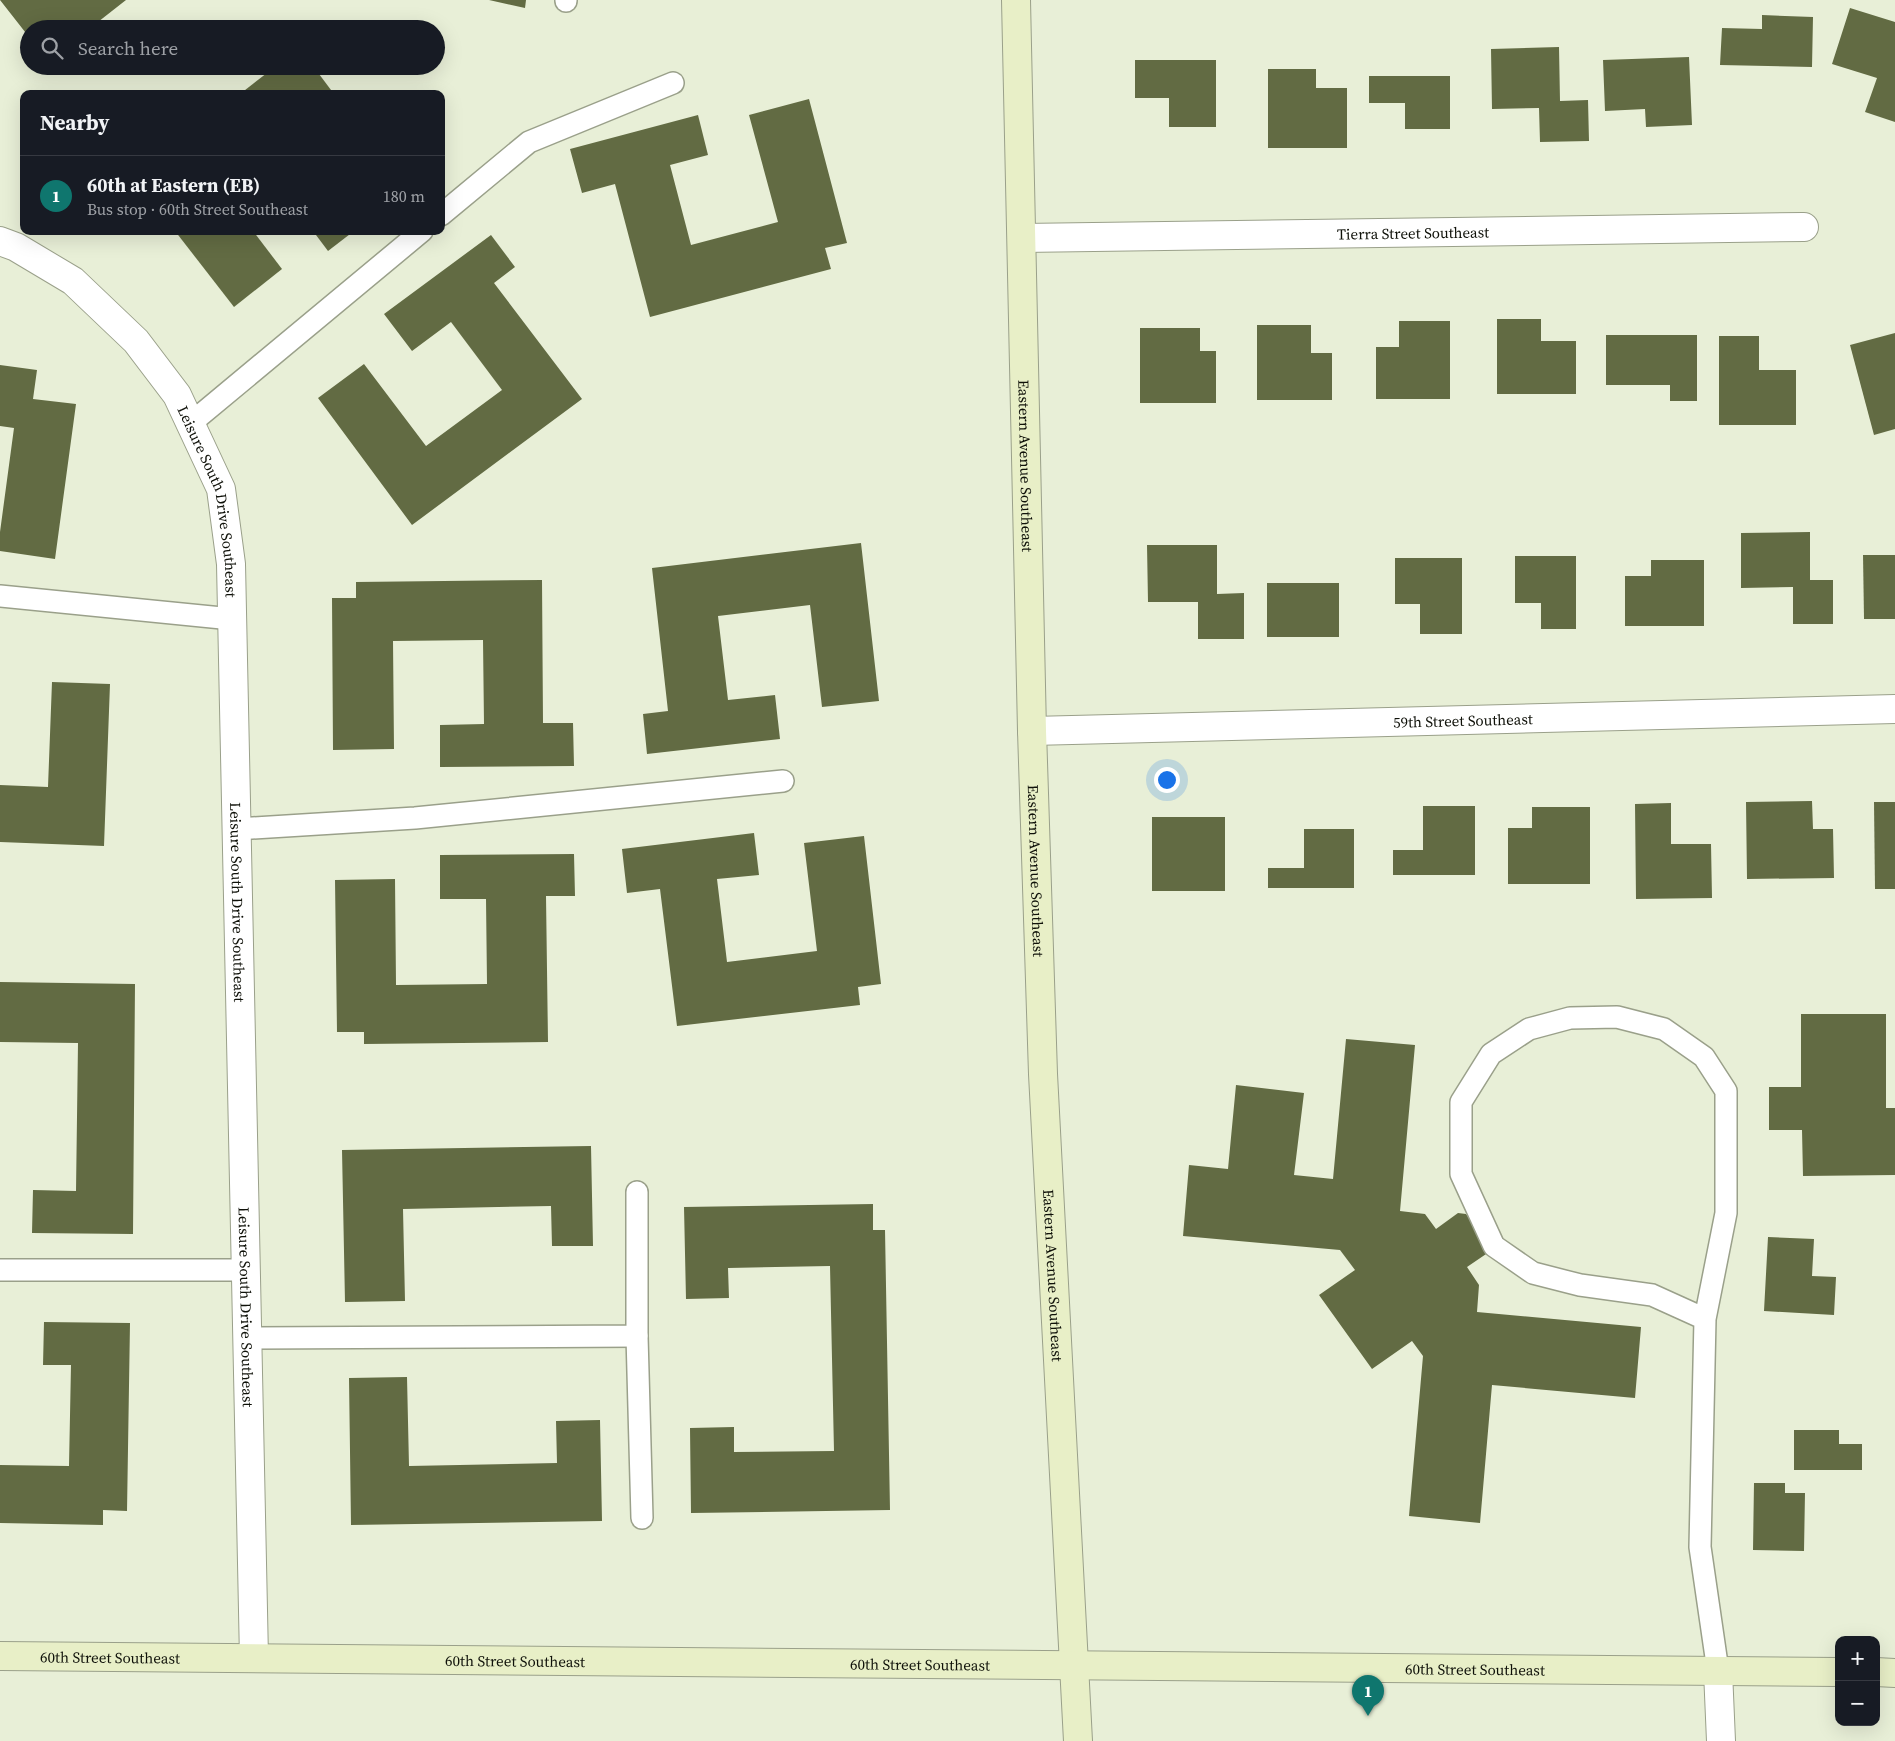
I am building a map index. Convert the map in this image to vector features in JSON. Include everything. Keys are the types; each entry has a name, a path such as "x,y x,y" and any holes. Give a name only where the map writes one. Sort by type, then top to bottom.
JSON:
{"main road":[{"name":"Eastern Avenue Southeast","path":"1016,0 1032,731 1043,1074 1078,1741"},
{"name":"60th Street Southeast","path":"0,1656 1835,1672"},
{"path":"1880,1672 1895,1673"}],"street":[{"name":"Tierra Street Southeast","path":"1022,238 1804,227"},
{"name":"Leisure South Drive Southeast","path":"0,241 16,247 73,281 136,341 177,395 221,489 231,564 254,1658"},
{"name":"59th Street Southeast","path":"1032,731 1895,709"},
{"path":"1718,1671 1721,1741"}],"lane":[{"path":"445,212 529,142 674,83"},
{"path":"191,423 417,235"},
{"path":"0,596 232,619"},
{"path":"236,829 415,818 783,781"},
{"path":"1705,1319 1652,1295 1580,1285 1533,1273 1494,1246 1461,1174 1461,1102 1491,1054 1529,1029 1570,1018 1617,1017 1664,1029 1704,1057 1726,1091 1726,1213 1705,1319 1700,1548 1718,1671"},
{"path":"637,1192 637,1336 642,1518"},
{"path":"0,1270 246,1270"},
{"path":"247,1338 637,1336"}],"building":[{"path":"0,0 126,0 100,20 20,20 20,26"},
{"path":"489,0 526,0 525,8"},
{"path":"1850,8 1895,22 1895,122 1865,112 1877,78 1832,64"},
{"path":"1762,15 1813,17 1812,67 1720,65 1722,28 1762,29"},
{"path":"1559,47 1560,101 1588,100 1589,141 1540,142 1539,108 1492,109 1491,49"},
{"path":"1689,57 1692,125 1646,127 1645,109 1605,111 1603,60"},
{"path":"1135,60 1216,60 1216,127 1169,127 1169,98 1135,98"},
{"path":"1268,69 1316,69 1316,88 1347,88 1347,148 1268,148"},
{"path":"264,75 320,75 331,90 245,90"},
{"path":"1369,76 1450,76 1450,129 1405,129 1405,103 1369,103"},
{"path":"809,99 847,243 825,248 831,269 650,317 615,184 582,193 570,149 698,115 708,155 670,165 691,245 778,222 749,115"},
{"path":"178,235 256,235 282,269 234,307"},
{"path":"316,235 349,235 328,251"},
{"path":"491,235 515,267 494,283 582,399 412,525 318,398 364,364 426,446 502,390 451,322 412,351 384,314"},
{"path":"1497,319 1541,319 1541,341 1576,341 1576,394 1497,394"},
{"path":"1399,321 1450,321 1450,399 1376,399 1376,347 1399,347"},
{"path":"1257,325 1311,325 1311,353 1332,353 1332,400 1257,400"},
{"path":"1140,328 1200,328 1200,351 1216,351 1216,403 1140,403"},
{"path":"1895,333 1895,429 1874,435 1850,345"},
{"path":"1606,335 1697,335 1697,401 1670,401 1670,385 1606,385"},
{"path":"1719,336 1759,336 1759,370 1796,370 1796,425 1719,425"},
{"path":"0,365 37,370 33,399 76,404 55,559 0,551 0,532 14,428 0,426"},
{"path":"1810,532 1810,580 1833,580 1833,624 1793,624 1793,587 1741,588 1741,533"},
{"path":"861,543 879,701 822,707 810,605 718,616 728,700 775,695 780,739 647,754 643,714 668,711 652,568"},
{"path":"1147,545 1217,545 1217,594 1244,593 1244,639 1198,639 1198,602 1148,602"},
{"path":"1863,555 1895,555 1895,619 1864,619"},
{"path":"1515,556 1576,556 1576,629 1541,629 1541,603 1515,603"},
{"path":"1395,558 1462,558 1462,634 1420,634 1420,604 1395,604"},
{"path":"1651,560 1704,560 1704,626 1625,626 1625,576 1651,576"},
{"path":"542,580 543,723 573,723 574,766 440,767 440,725 484,724 483,640 393,641 394,749 333,750 332,598 356,598 356,582"},
{"path":"1267,583 1339,583 1339,637 1267,637"},
{"path":"52,682 110,684 104,846 0,842 0,785 48,787"},
{"path":"1812,801 1813,829 1833,829 1834,878 1747,879 1746,802"},
{"path":"1874,802 1895,802 1895,889 1875,889"},
{"path":"1671,803 1671,844 1711,844 1712,898 1636,899 1635,804"},
{"path":"1423,806 1475,806 1475,875 1393,875 1393,850 1423,850"},
{"path":"1532,807 1590,807 1590,884 1508,884 1508,828 1532,828"},
{"path":"1152,817 1225,817 1225,891 1152,891"},
{"path":"1304,829 1354,829 1354,888 1268,888 1268,868 1304,868"},
{"path":"754,833 759,875 717,879 727,962 817,951 804,843 864,836 881,984 858,987 860,1005 677,1026 660,889 627,893 622,849"},
{"path":"574,854 575,896 546,896 548,1042 364,1044 364,1032 337,1032 335,880 395,879 396,985 487,984 486,899 440,899 440,855"},
{"path":"0,982 135,984 133,1234 32,1233 33,1190 76,1191 78,1043 0,1042"},
{"path":"1801,1014 1886,1014 1886,1108 1895,1108 1895,1175 1803,1176 1802,1130 1769,1130 1769,1087 1801,1087"},
{"path":"1346,1039 1415,1045 1400,1211 1425,1214 1436,1229 1458,1213 1466,1214 1492,1250 1467,1267 1479,1285 1477,1312 1641,1327 1635,1398 1492,1385 1480,1523 1409,1516 1423,1356 1412,1341 1372,1369 1319,1295 1355,1270 1340,1250 1183,1236 1189,1165 1228,1169 1236,1085 1304,1093 1294,1175 1333,1179"},
{"path":"591,1146 593,1246 552,1246 551,1206 403,1209 405,1301 345,1302 342,1150"},
{"path":"873,1204 873,1230 885,1230 890,1510 691,1513 690,1428 734,1427 734,1452 834,1451 830,1266 728,1268 729,1298 686,1299 684,1207"},
{"path":"1768,1237 1814,1239 1812,1276 1836,1277 1834,1315 1764,1311"},
{"path":"44,1322 130,1323 127,1511 103,1510 103,1525 0,1523 0,1465 69,1466 71,1365 43,1365"},
{"path":"407,1377 409,1466 557,1463 556,1421 600,1420 602,1521 351,1525 349,1378"},
{"path":"1794,1430 1839,1430 1839,1444 1862,1444 1862,1470 1794,1470"},
{"path":"1754,1483 1785,1483 1785,1493 1805,1493 1804,1551 1753,1550"}],"place":[{"name":"60th at Eastern (EB)","path":"1368,1716"}]}
